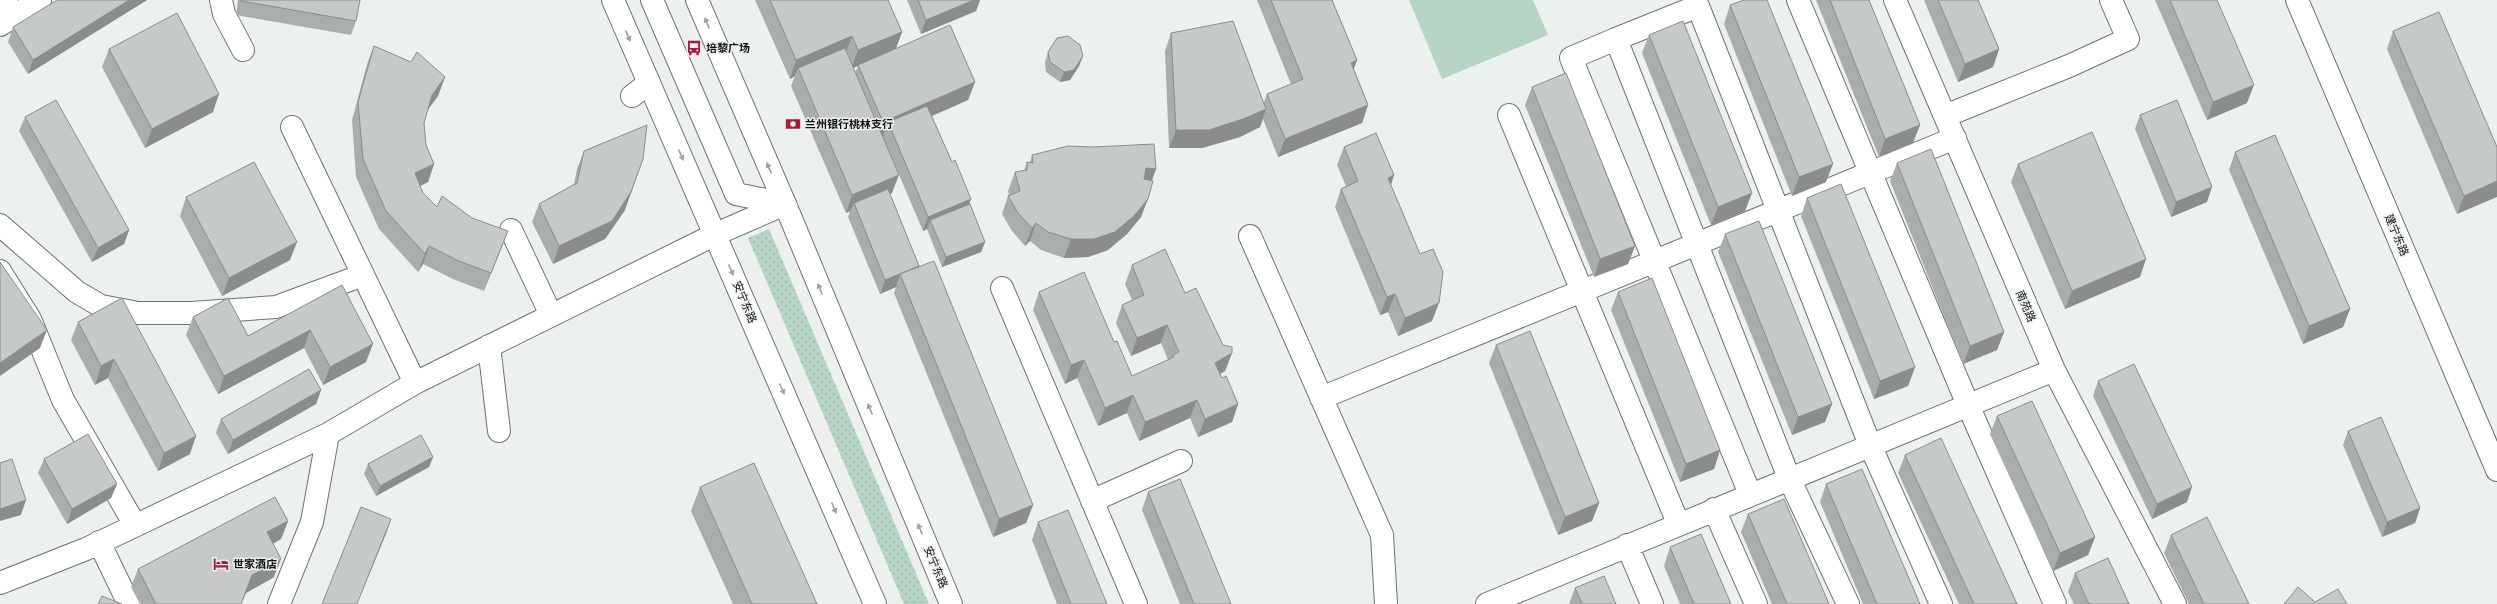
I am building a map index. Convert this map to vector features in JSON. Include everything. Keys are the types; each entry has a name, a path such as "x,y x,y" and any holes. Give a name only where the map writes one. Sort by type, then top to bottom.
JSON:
{"street":[{"path":"6,14 40,0"},
{"path":"221,0 224,14 243,50"},
{"name":"安宁东路","path":"613,0 716,234 875,604"},
{"path":"652,0 736,194 716,234"},
{"name":"安宁东路","path":"697,0 785,204 951,604"},
{"path":"1798,0 1968,405 2055,604"},
{"name":"南苑路","path":"1895,0 2054,370 2175,604"},
{"path":"1945,116 2069,66 2128,39 2111,0"},
{"name":"建宁东路","path":"2297,0 2497,470"},
{"path":"1750,494 1572,58 1705,3 1777,211 1870,445 1941,604"},
{"path":"1616,39 1789,478 1848,604"},
{"path":"632,96 649,82"},
{"path":"1509,115 1678,523"},
{"path":"292,127 415,383"},
{"path":"1321,398 1955,138"},
{"path":"736,194 785,204"},
{"path":"0,583 99,542 328,434 415,383 716,234 785,204"},
{"path":"0,225 77,292 101,306 138,313 191,313 276,307 363,275"},
{"path":"511,230 551,315"},
{"path":"1250,236 1382,536 1386,604"},
{"path":"0,271 30,319 63,400 134,525"},
{"path":"1002,288 1136,604"},
{"path":"489,346 499,431"},
{"path":"1487,604 1525,597 1627,545 1678,523 2054,370"},
{"path":"279,604 312,522 328,434"},
{"path":"1092,501 1181,461"},
{"path":"1714,509 1756,604"},
{"path":"99,542 129,604"},
{"path":"1627,545 1652,604"}],"green space":[{"path":"1409,0 1533,0 1548,35 1442,79"},
{"path":"769,229 929,604 904,604 748,238"}],"building":[{"path":"57,0 129,0 33,60 13,27"},
{"path":"241,0 360,0 356,21"},
{"path":"770,0 888,0 902,32 858,50 852,36 796,60"},
{"path":"918,0 974,0 926,20"},
{"path":"1271,0 1332,0 1357,60 1351,63 1368,105 1285,139 1267,94 1303,79"},
{"path":"1744,0 1767,0 1833,164 1799,177 1730,5"},
{"path":"1830,0 1869,0 1920,125 1885,139"},
{"path":"1938,0 1978,0 1999,49 1965,64"},
{"path":"2170,0 2217,0 2254,85 2213,102"},
{"path":"2439,12 2497,147 2497,181 2464,196 2393,31"},
{"path":"177,13 219,94 152,129 109,49"},
{"path":"1233,21 1266,109 1246,118 1209,130 1176,130 1171,33"},
{"path":"1683,21 1752,193 1718,207 1649,35"},
{"path":"950,25 975,82 883,122 858,65"},
{"path":"1068,36 1080,45 1083,56 1074,70 1064,72 1050,62 1048,52 1057,38"},
{"path":"374,46 411,62 417,52 445,77 432,95 424,123 426,145 434,164 415,173 423,193 437,207 442,196 472,218 508,231 491,273 459,261 429,246 425,254 386,211 363,159 358,102"},
{"path":"845,48 899,175 852,195 798,68"},
{"path":"1566,73 1635,246 1600,259 1532,87"},
{"path":"56,100 129,230 98,248 25,117"},
{"path":"2177,100 2212,187 2176,202 2140,115"},
{"path":"927,106 952,162 955,160 971,199 928,217 888,122"},
{"path":"647,125 643,159 631,192 612,221 559,246 539,204 577,183 584,151"},
{"path":"2092,132 2146,259 2072,291 2018,164"},
{"path":"1376,133 1394,175 1388,178 1420,254 1433,249 1443,272 1439,303 1405,318 1395,294 1387,297 1341,189 1358,181 1344,147"},
{"path":"2275,135 2350,309 2309,326 2235,152"},
{"path":"1154,144 1156,169 1146,168 1144,179 1153,181 1148,199 1134,216 1115,232 1094,239 1071,239 1048,232 1036,223 1032,228 1018,213 1008,196 1020,191 1015,172 1027,170 1027,162 1033,163 1032,155 1068,146 1093,147"},
{"path":"1931,149 2004,332 1970,346 1897,163"},
{"path":"254,162 297,242 229,278 186,197"},
{"path":"1841,184 1915,367 1880,381 1807,198"},
{"path":"888,189 919,266 885,280 854,203"},
{"path":"970,204 985,242 946,257 930,220"},
{"path":"1759,221 1832,404 1798,417 1725,234"},
{"path":"1165,249 1185,293 1196,288 1223,345 1232,347 1232,353 1215,363 1222,378 1226,376 1238,404 1205,419 1197,400 1145,422 1133,395 1105,408 1084,360 1071,365 1039,292 1084,272 1114,342 1117,341 1132,376 1174,357 1173,355 1179,352 1167,325 1137,338 1122,305 1144,295 1132,265"},
{"path":"934,261 1033,505 999,519 900,274"},
{"path":"0,262 47,330 0,363"},
{"path":"1652,278 1720,450 1686,464 1618,292"},
{"path":"342,285 373,344 330,367 310,330 224,376 193,317 228,298 248,336"},
{"path":"122,298 196,436 164,453 114,359 101,366 78,322"},
{"path":"1530,331 1599,503 1565,517 1496,345"},
{"path":"2134,364 2192,487 2157,504 2098,381"},
{"path":"309,369 321,390 233,440 221,419"},
{"path":"2032,401 2095,537 2060,553 1997,416"},
{"path":"2381,417 2420,508 2387,522 2348,431"},
{"path":"88,434 117,484 72,509 44,459"},
{"path":"421,435 433,457 380,486 368,464"},
{"path":"1941,438 2017,604 1974,604 1905,455"},
{"path":"12,459 26,500 0,509 0,463"},
{"path":"754,463 817,604 752,604 700,487"},
{"path":"1862,469 1920,604 1877,604 1826,484"},
{"path":"1180,479 1231,604 1194,604 1148,492"},
{"name":"世家酒店","path":"275,497 288,521 267,532 281,559 252,575 241,604 156,604 138,569"},
{"path":"1784,499 1829,604 1787,604 1748,514"},
{"path":"361,507 391,519 357,604 322,604"},
{"path":"1068,510 1107,604 1071,604 1038,522"},
{"path":"2207,517 2249,604 2204,604 2171,535"},
{"path":"1701,534 1731,604 1694,604 1670,547"},
{"path":"2108,558 2129,604 2089,604 2075,573"},
{"path":"1604,576 1616,604 1582,604 1575,588"},
{"path":"2298,587 2315,602 2338,589 2347,604 2284,604"},
{"path":"102,596 122,604 98,604"}],"place":[{"name":"培黎广场","path":"694,48"},
{"name":"兰州银行桃林支行","path":"793,124"},
{"name":"世家酒店","path":"221,564"}]}
